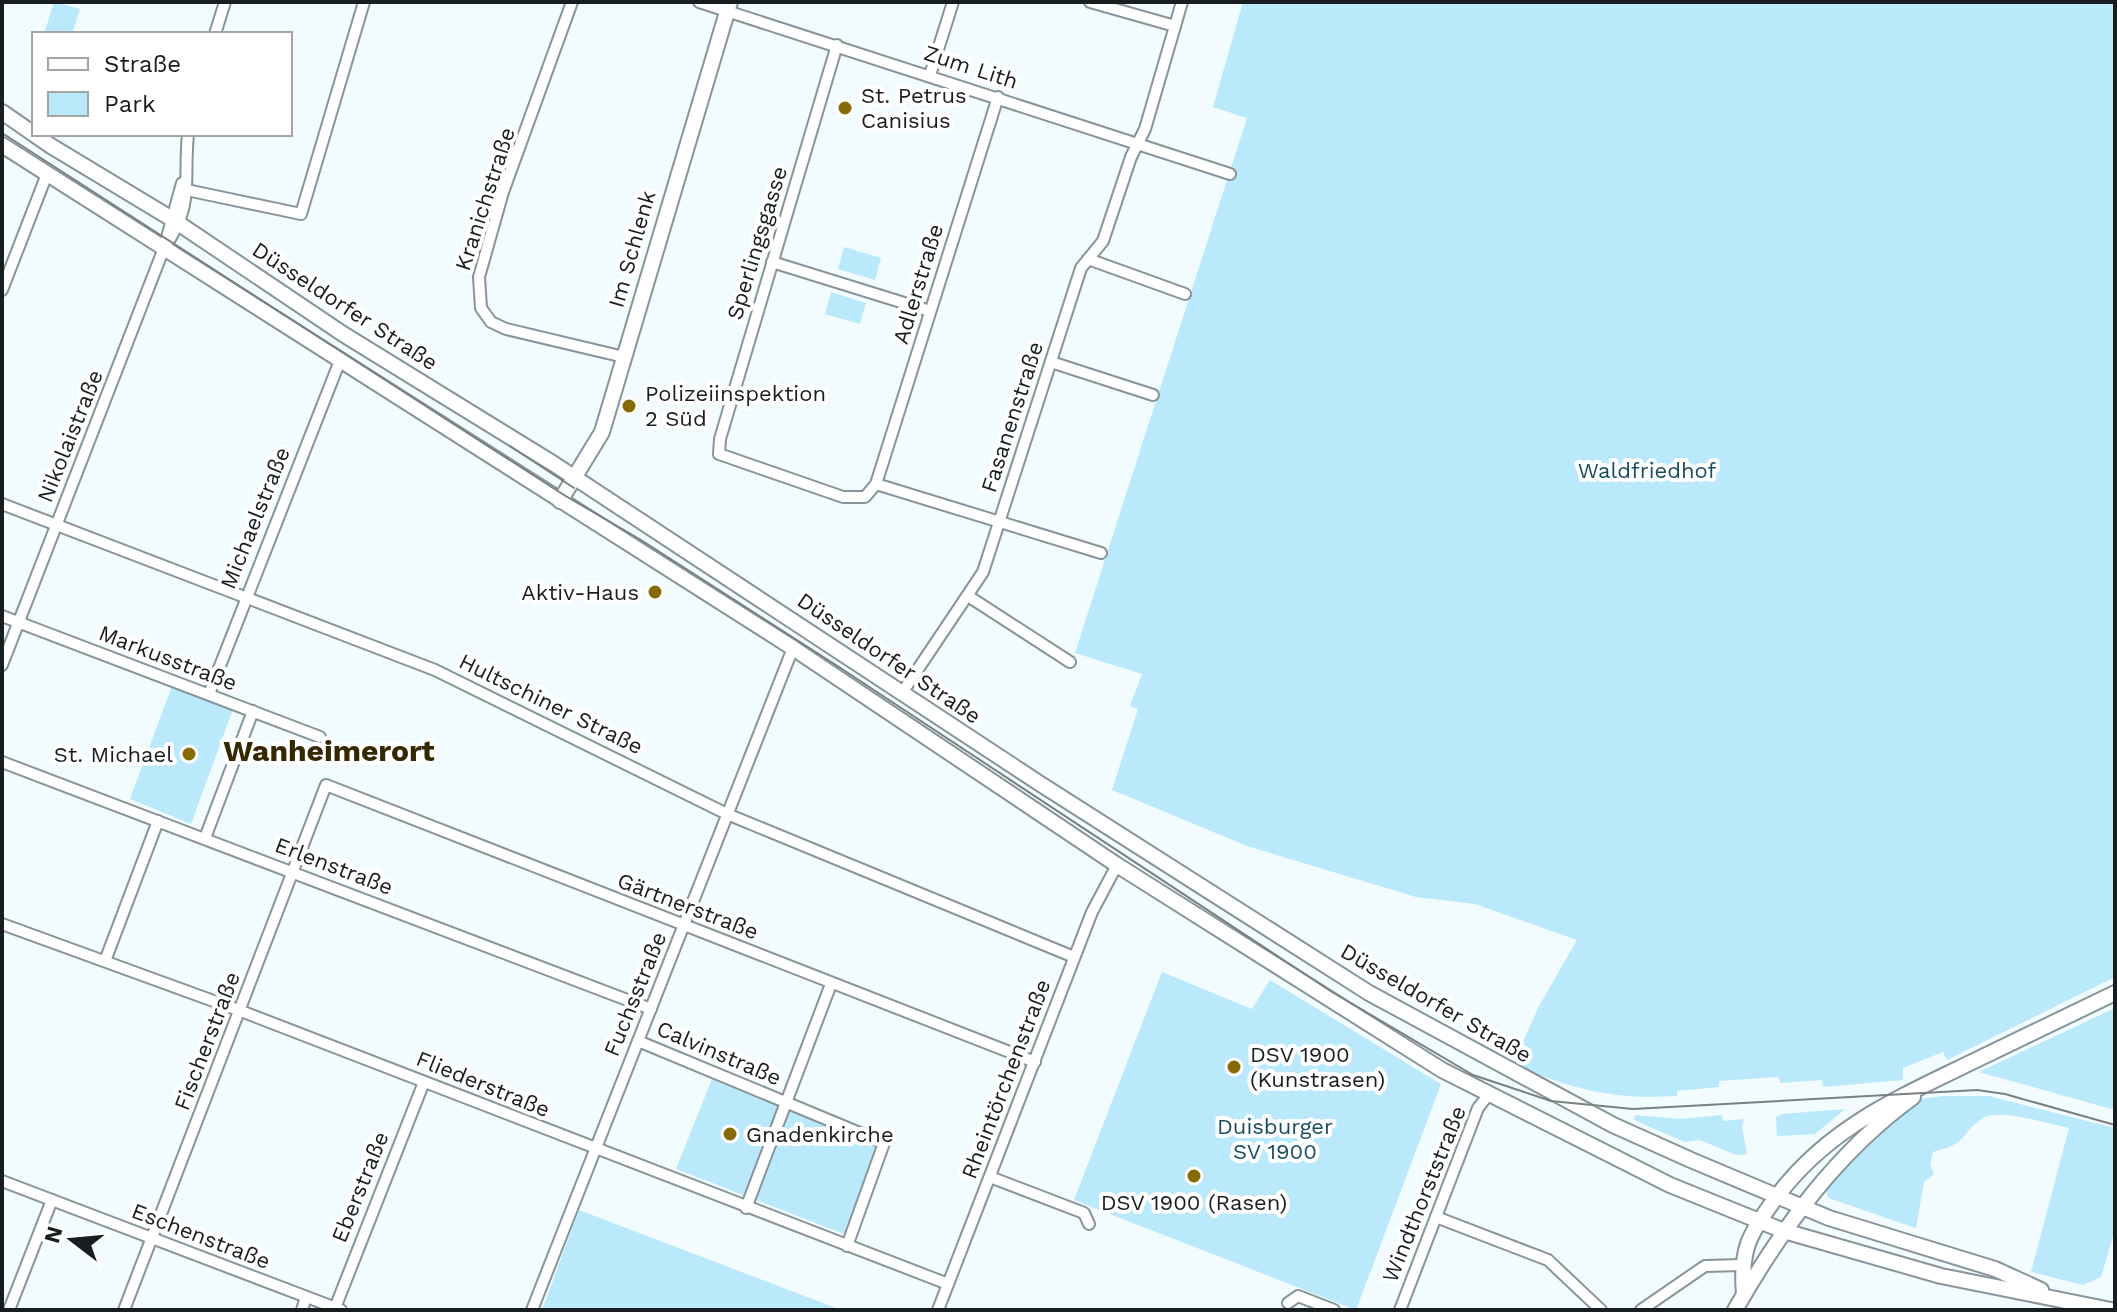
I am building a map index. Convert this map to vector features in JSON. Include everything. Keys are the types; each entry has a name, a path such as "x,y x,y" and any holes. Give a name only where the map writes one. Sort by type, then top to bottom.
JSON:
{"main road":[{"name":"Im Schlenk","path":"560,501 602,432 728,6"},
{"name":"Düsseldorfer Straße","path":"2,112 32,133"},
{"name":"Düsseldorfer Straße","path":"37,136 176,222 343,334 575,478 902,693 1369,993 1613,1125 1802,1207 1995,1269 2055,1297"},
{"name":"Düsseldorfer Straße","path":"2,145 793,648 1117,865 1374,1030 1489,1094 1670,1185 1784,1231 1941,1276 2055,1297"},
{"path":"1744,1294 1742,1265 1749,1238 1759,1221 1808,1160 1840,1131 1882,1105 2115,993"},
{"path":"1735,1310 1802,1207 1866,1135 1941,1077"},
{"path":"1742,1265 1760,1270"},
{"path":"2055,1297 2111,1310"}],"street":[{"path":"216,32 225,2"},
{"path":"184,190 301,214 364,2"},
{"name":"Kranichstraße","path":"572,2 503,192 477,294 481,308 491,322 624,357"},
{"name":"Zum Lith","path":"699,2 728,6 1230,174"},
{"path":"930,75 953,2"},
{"path":"1090,2 1175,26"},
{"name":"Fasanenstraße","path":"902,693 983,572 1081,268 1103,241 1138,144 1182,2"},
{"name":"Sperlingsgasse","path":"837,45 720,439 719,454 843,497 865,497 876,484"},
{"name":"Adlerstraße","path":"876,484 998,97"},
{"path":"176,222 184,190 188,136"},
{"path":"2,290 7,261 47,174"},
{"name":"Nikolaistraße","path":"2,665 176,222"},
{"path":"1088,259 1185,294"},
{"path":"772,262 930,311"},
{"name":"Michaelstraße","path":"209,694 341,358"},
{"path":"1051,362 1153,395"},
{"path":"876,484 1101,553"},
{"name":"Hultschiner Straße","path":"2,504 435,670 727,814 1074,957"},
{"path":"968,596 1070,662"},
{"name":"Markusstraße","path":"2,616 320,737"},
{"name":"Fuchsstraße","path":"532,1310 793,648"},
{"path":"205,838 253,711"},
{"name":"Erlenstraße","path":"2,762 651,1009"},
{"name":"Fischerstraße","path":"124,1310 326,785"},
{"name":"Gärtnerstraße","path":"326,785 1035,1062"},
{"path":"105,961 158,821"},
{"name":"Rheintörchenstraße","path":"938,1310 1074,957 1103,888 1117,865"},
{"name":"Fliederstraße","path":"2,924 241,1011 595,1151 948,1284"},
{"path":"746,1208 831,984"},
{"name":"Calvinstraße","path":"638,1041 884,1143 847,1246"},
{"name":"Eberstraße","path":"338,1309 424,1082"},
{"name":"Windthorststraße","path":"1400,1310 1478,1108 1489,1094"},
{"path":"990,1177 1084,1213 1089,1224"},
{"name":"Eschenstraße","path":"2,1181 338,1309"},
{"path":"9,1310 52,1200"},
{"path":"1436,1217 1548,1260 1601,1310"},
{"path":"1641,1310 1705,1266 1742,1265"},
{"path":"1288,1303 1298,1296 1334,1310"},
{"path":"302,1310 306,1297"}],"green space":[{"path":"54,2 80,9 73,32 45,32"},
{"name":"Waldfriedhof","path":"1243,2 2115,2 2115,977 1947,1060 1943,1052 1903,1068 1903,1080 1823,1087 1822,1080 1780,1083 1779,1077 1719,1081 1719,1087 1677,1091 1677,1096 1653,1097 1593,1091 1513,1065 1538,1008 1577,940 1475,904 1416,897 1247,846 1112,790 1138,709 1130,706 1142,674 1075,653 1247,118 1213,107"},
{"path":"844,247 881,258 875,280 838,269"},
{"path":"831,292 866,303 860,324 825,314"},
{"path":"172,686 233,709 191,824 130,799"},
{"name":"Duisburger SV 1900","path":"1162,972 1252,1009 1270,980 1441,1084 1356,1310 1074,1200"},
{"path":"2115,1008 2115,1110 1979,1072"},
{"path":"712,1079 874,1145 876,1149 844,1234 676,1169"},
{"path":"1989,1096 2115,1128 2115,1230 2101,1277 2083,1285 2031,1272 2069,1128 2012,1116 1991,1115 1983,1118 1959,1142 1933,1152 1930,1164 1934,1174 1924,1182 1916,1228 1828,1198 1826,1187 1881,1129 1919,1099"},
{"path":"1845,1109 1815,1134 1777,1136 1776,1117 1782,1114"},
{"path":"1635,1115 1680,1119 1722,1115 1723,1121 1744,1119 1742,1127 1747,1154 1736,1155 1700,1140 1685,1142 1634,1120"},
{"path":"579,1210 841,1310 542,1310"}],"tram line":[{"path":"2,133 564,495 641,540 839,667 1332,992 1473,1075 1551,1101 1633,1109 1977,1090 2005,1094 2115,1125"},
{"path":"510,446 574,488"}],"place":[{"name":"St. Petrus Canisius","path":"845,108"},
{"name":"Polizeiinspektion 2 Süd","path":"629,406"},
{"name":"Aktiv-Haus","path":"655,592"},
{"name":"St. Michael","path":"189,754"},
{"name":"DSV 1900 (Kunstrasen)","path":"1234,1067"},
{"name":"Gnadenkirche","path":"730,1134"},
{"name":"DSV 1900 (Rasen)","path":"1194,1176"}],"district":[{"name":"Wanheimerort","path":"329,750"}]}
